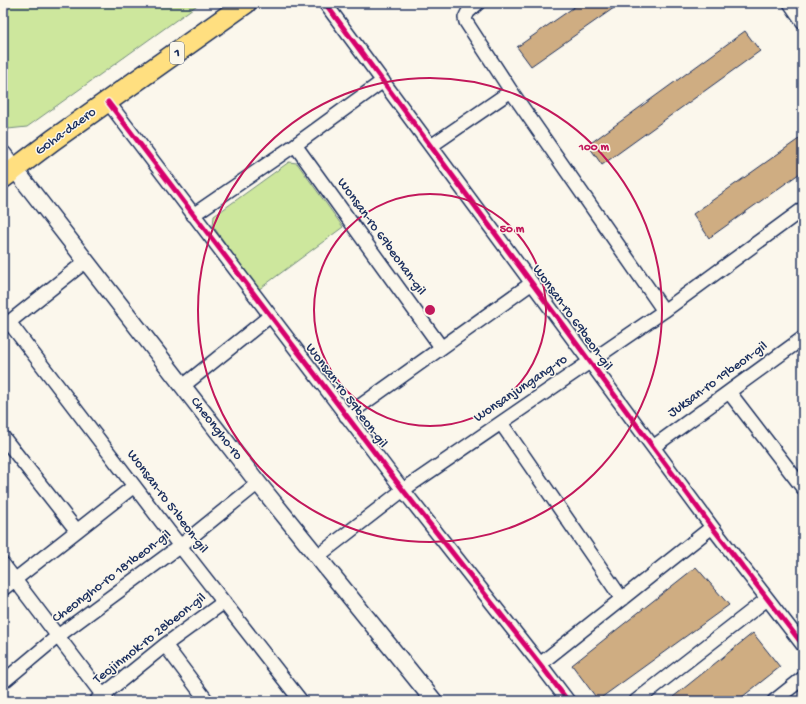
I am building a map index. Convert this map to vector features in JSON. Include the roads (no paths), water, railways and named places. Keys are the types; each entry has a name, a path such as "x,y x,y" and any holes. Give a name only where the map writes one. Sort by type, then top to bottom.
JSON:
{"main road":[{"name":"Goha-daero","path":"9,174 53,140 246,3"}],"street":[{"name":"Wonsan-ro 69beon-gil","path":"325,3 653,448 803,645"},
{"path":"478,3 468,12 465,18 466,22 511,91 664,311"},
{"path":"790,3 803,22"},
{"path":"193,215 295,145 383,81"},
{"path":"430,146 511,91"},
{"name":"Wonsan-ro 59beon-gil","path":"108,102 346,416 568,701"},
{"name":"Wonsan-ro 69beonan-gil","path":"295,145 441,347"},
{"name":"Cheongho-ro","path":"3,154 9,174 86,261 258,483 434,701"},
{"name":"Wonsanjungang-ro","path":"318,556 403,490 664,311 803,209"},
{"path":"6,324 86,261"},
{"path":"346,416 532,283"},
{"path":"183,386 270,316"},
{"name":"Wonsan-ro 51beon-gil","path":"6,324 301,701"},
{"name":"Juksan-ro 19beon-gil","path":"653,448 803,338"},
{"path":"729,392 798,471 803,488"},
{"path":"501,423 622,599"},
{"path":"3,437 77,531"},
{"name":"Cheongho-ro 181beon-gil","path":"3,682 58,636 180,546 258,483"},
{"path":"3,589 134,486"},
{"path":"540,664 712,527"},
{"path":"3,564 58,636 103,699"},
{"path":"636,701 767,599"},
{"name":"Teojinmok-ro 28beon-gil","path":"103,699 165,645 224,602"},
{"path":"165,645 207,701"},
{"path":"774,701 803,678"}]}
